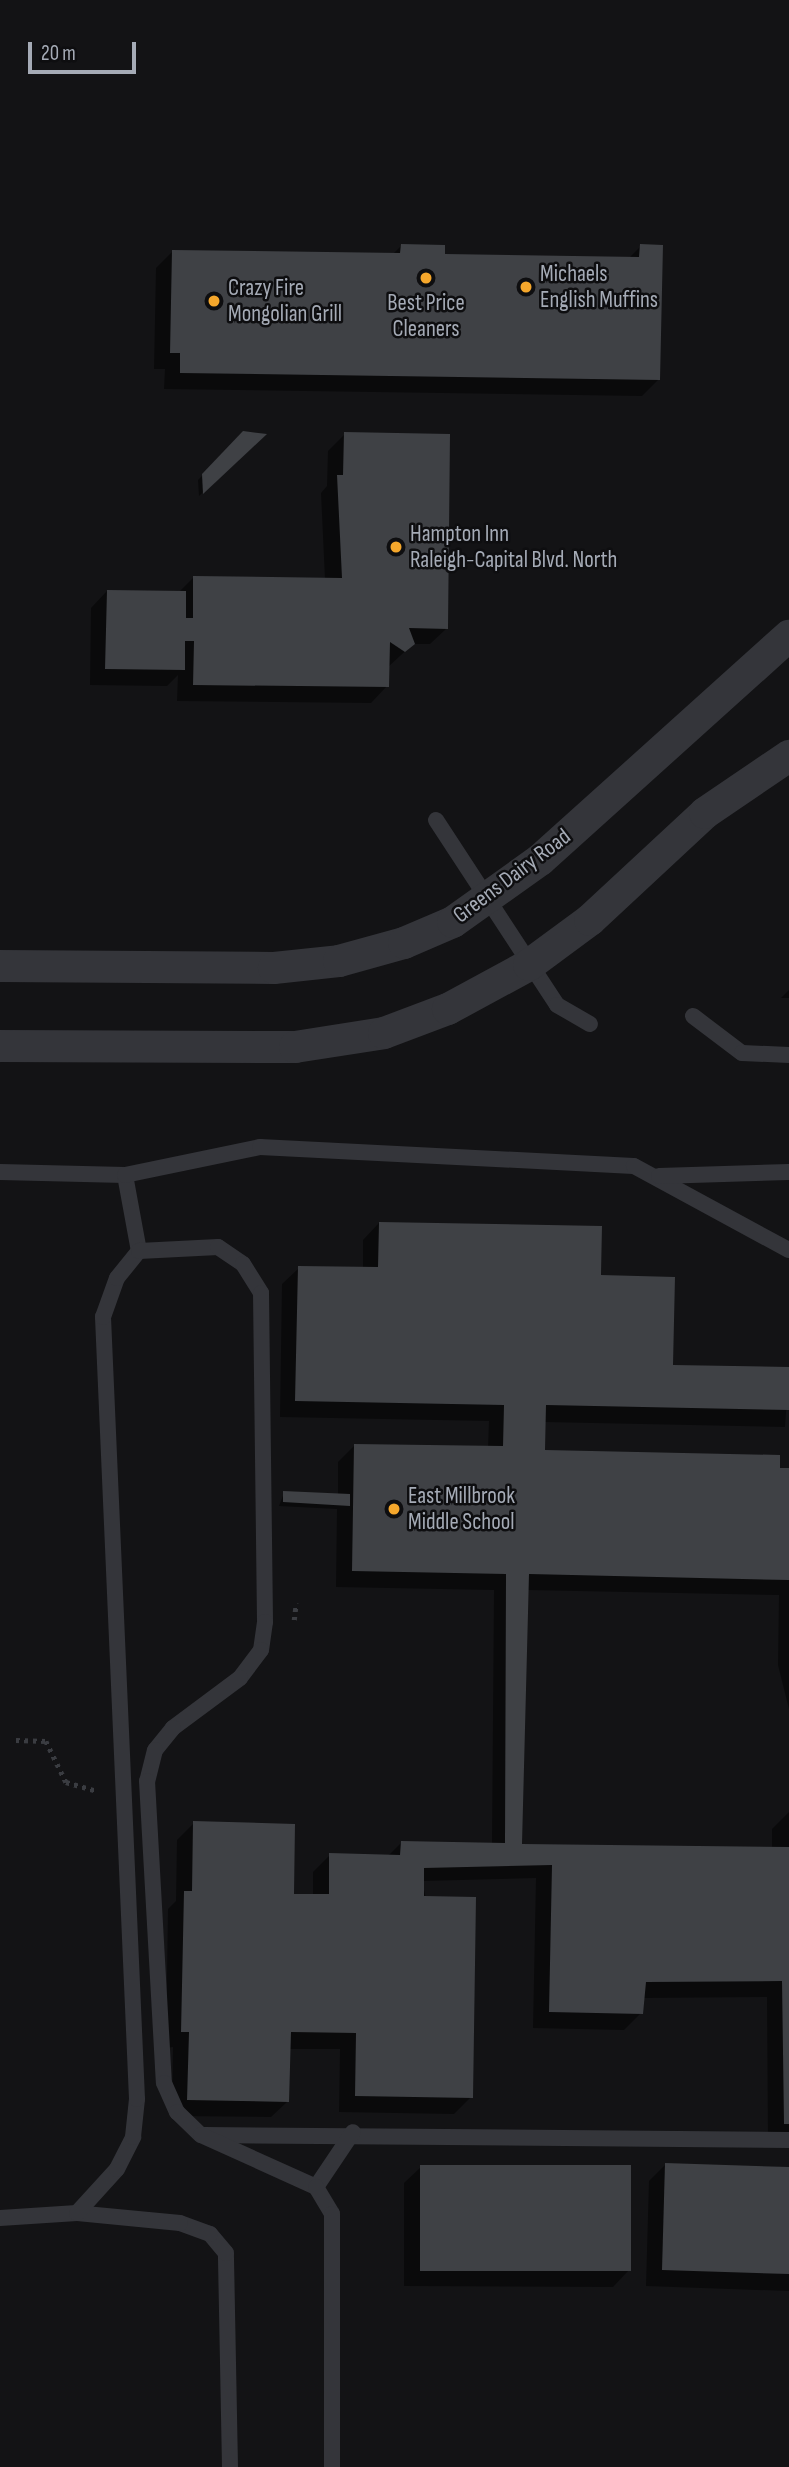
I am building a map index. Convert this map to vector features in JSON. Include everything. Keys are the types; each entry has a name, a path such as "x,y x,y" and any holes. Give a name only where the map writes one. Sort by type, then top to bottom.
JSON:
{"street":[{"name":"Greens Dairy Road","path":"0,967 274,968 338,961 404,943 486,899 540,860 789,636"},
{"path":"0,1046 295,1047 383,1033 448,1009 529,965 590,920 705,813 789,756"}],"lane":[{"path":"436,820 557,1005 590,1024"},
{"path":"693,1016 742,1054 789,1055"},
{"path":"0,1172 125,1175 260,1147 478,1154 635,1166 659,1175 789,1250"},
{"path":"659,1175 789,1172"},
{"path":"125,1175 139,1251"},
{"path":"77,2213 117,2169 133,2137 137,2099 103,1317 117,1278 139,1251 218,1247 243,1264 261,1293 261,1650 240,1678 173,1728 155,1751 147,1780 164,2083 177,2112 201,2135 316,2188 332,2214 337,2240 332,2467"},
{"path":"201,2135 353,2132 789,2140"},
{"path":"316,2188 353,2132"},
{"path":"0,2218 77,2213 180,2223 210,2234 226,2253 230,2467"}],"path":[{"path":"16,1740 46,1741 66,1782 97,1791"}],"building":[{"path":"401,244 445,245 445,254 639,257 640,244 663,245 660,380 180,373 180,353 170,353 172,250 400,253"},
{"path":"243,431 267,434 203,494 202,474"},
{"name":"Hampton Inn Raleigh-Capital Blvd. North","path":"344,432 450,434 448,629 409,628 415,644 405,652 390,642 389,687 193,685 194,641 185,641 185,670 105,669 107,590 186,591 186,618 193,618 193,576 342,578 337,475 343,475"},
{"path":"379,1222 602,1226 601,1275 675,1277 673,1365 789,1367 789,1410 546,1405 545,1450 780,1455 780,1468 789,1468 789,1580 529,1574 522,1844 789,1847 789,2124 784,2124 782,1981 646,1982 643,2014 549,2012 552,1865 424,1868 424,1896 476,1897 473,2098 355,2096 356,2033 291,2032 289,2102 187,2100 189,2032 181,2032 184,1891 192,1891 193,1821 295,1824 294,1894 329,1894 329,1853 400,1855 401,1841 505,1843 506,1574 352,1571 354,1444 503,1446 504,1405 295,1401 298,1266 378,1267"},
{"path":"283,1491 350,1494 350,1506 283,1502"},
{"path":"665,2163 789,2167 789,2274 662,2270"},
{"path":"420,2165 631,2165 631,2271 420,2271"}],"place":[{"name":"Best Price Cleaners","path":"426,278"},
{"name":"Michaels English Muffins","path":"526,287"},
{"name":"Crazy Fire Mongolian Grill","path":"214,301"},
{"name":"Hampton Inn Raleigh-Capital Blvd. North","path":"396,547"},
{"name":"East Millbrook Middle School","path":"394,1509"}]}
